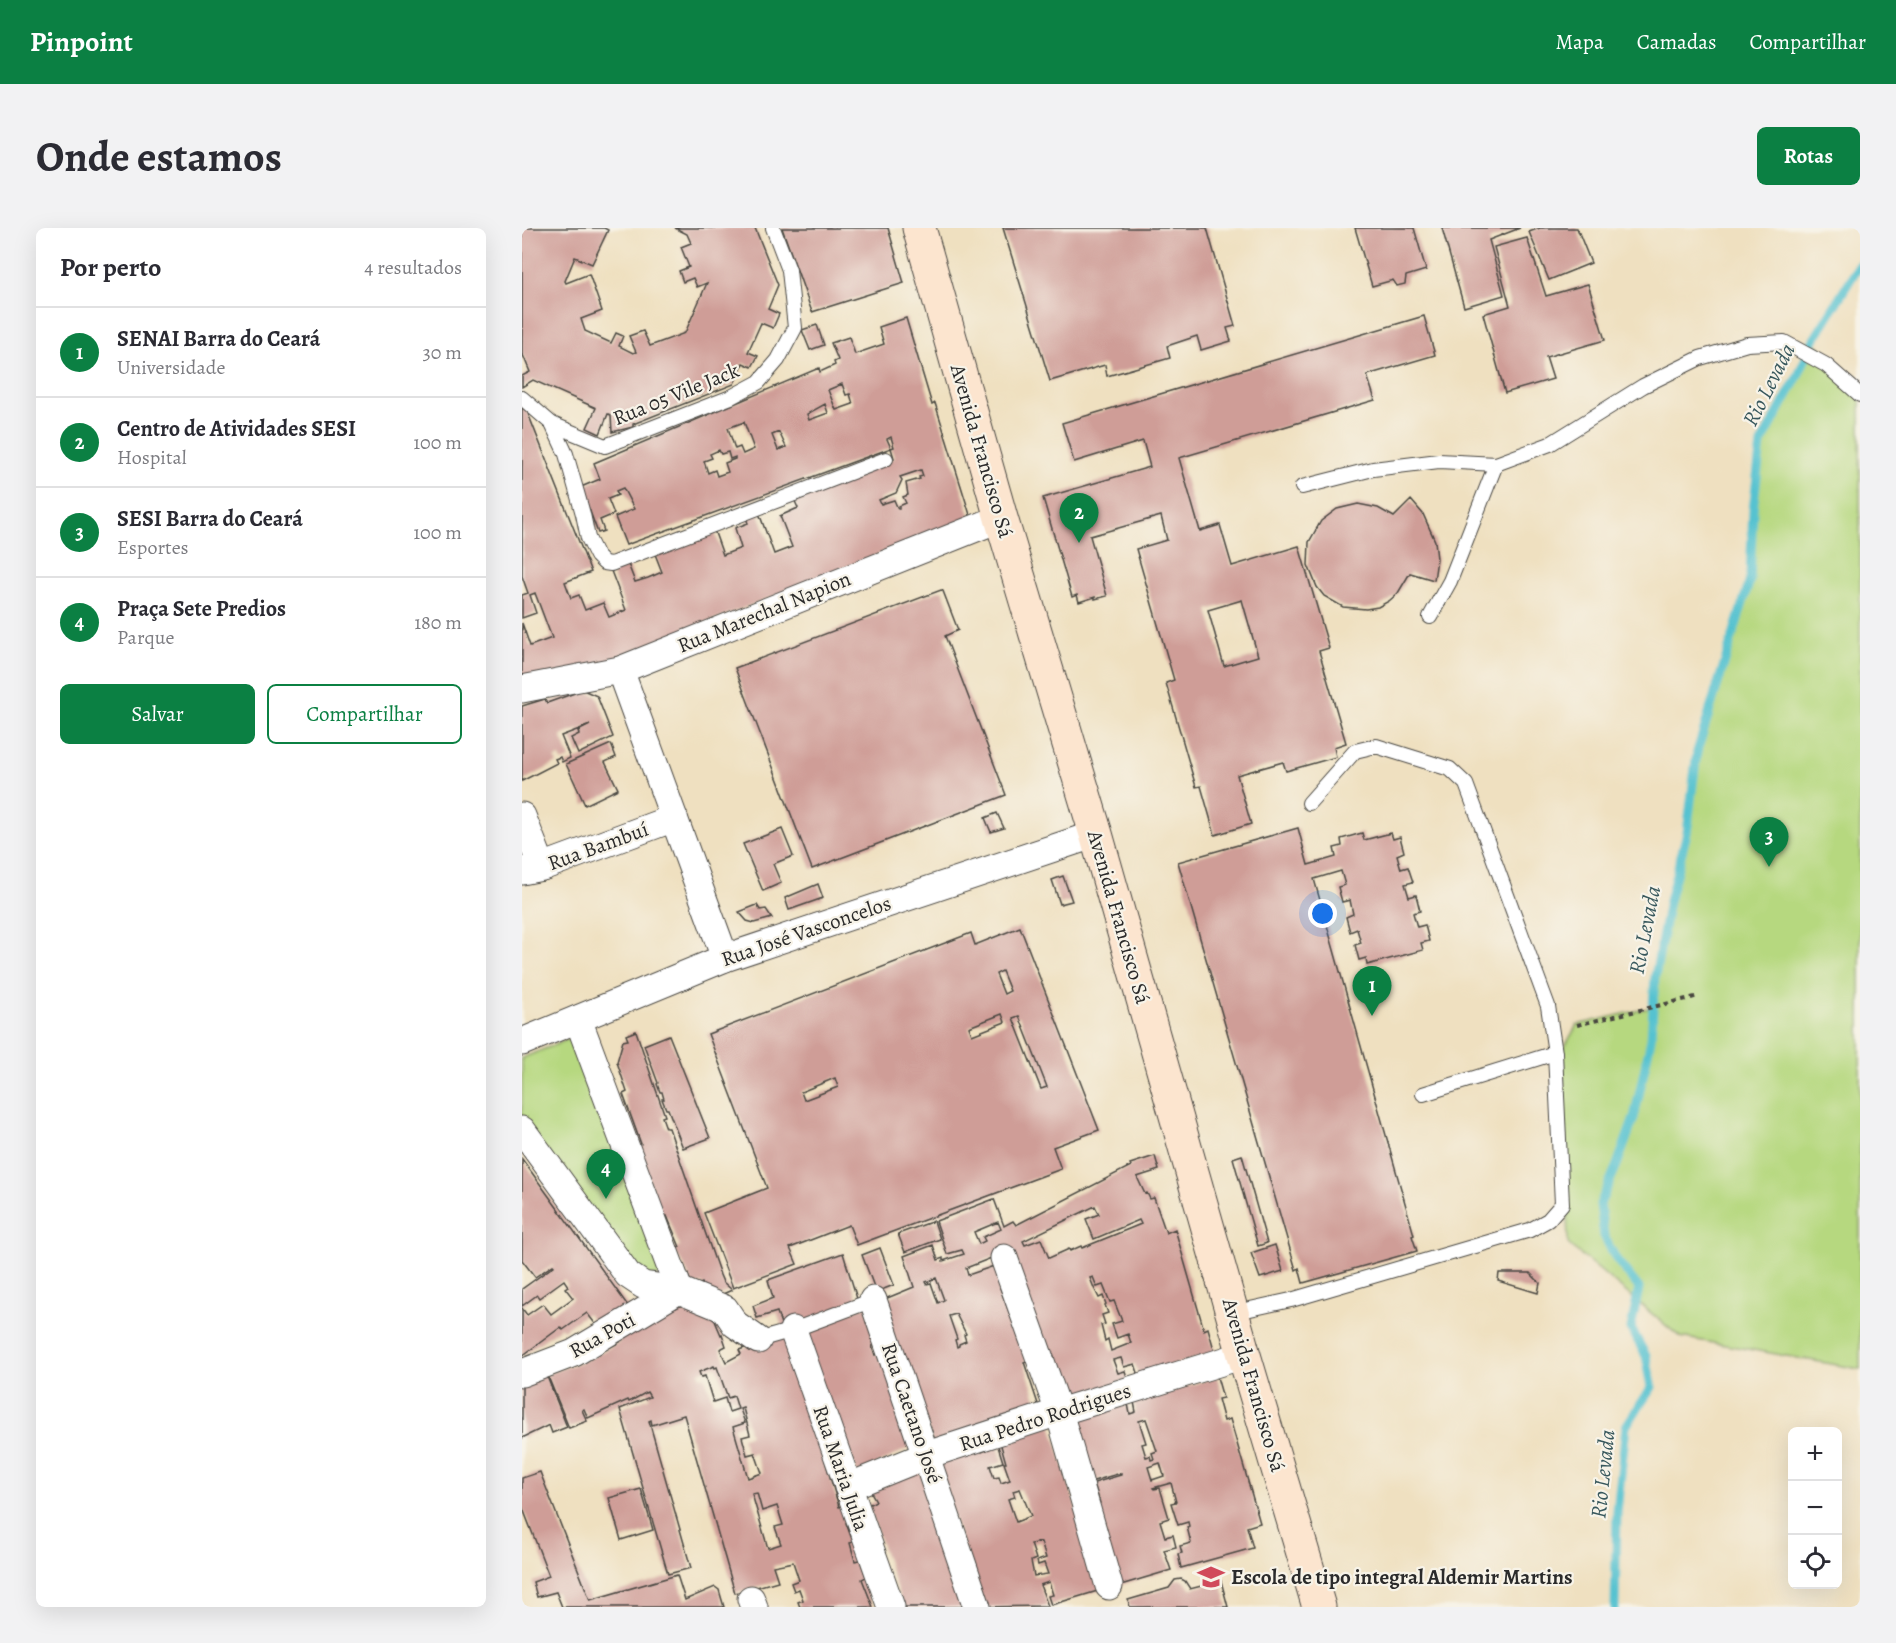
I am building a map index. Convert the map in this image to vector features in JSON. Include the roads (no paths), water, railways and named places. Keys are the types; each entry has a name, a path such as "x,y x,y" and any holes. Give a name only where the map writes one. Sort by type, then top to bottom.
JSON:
{"main road":[{"name":"Avenida Francisco Sá","path":"919,228 1001,518 1096,834 1244,1355 1319,1607"}],"street":[{"name":"Rua Marechal Napion","path":"522,689 620,670 1001,518"},
{"path":"620,670 725,958"},
{"path":"522,816 532,869"},
{"name":"Rua Bambuí","path":"532,869 674,818"},
{"name":"Rua José Vasconcelos","path":"522,1042 725,958 1096,834"},
{"path":"578,1019 679,1290"},
{"path":"522,1130 628,1275 643,1285 679,1290 725,1309 735,1324 758,1340"},
{"path":"1004,1258 1059,1412 1109,1586"},
{"name":"Rua Poti","path":"522,1373 574,1353 679,1290"},
{"name":"Rua Caetano José","path":"873,1300 977,1607"},
{"name":"Rua Maria Julia","path":"793,1330 891,1607"},
{"name":"Rua Pedro Rodrigues","path":"848,1487 927,1455 1244,1355"}],"lane":[{"name":"Rua 05 Vile Jack","path":"552,424 605,446 731,397 759,382 778,360 795,328 789,270 773,228"},
{"path":"1302,487 1372,469 1439,460 1496,464 1550,444 1643,386 1700,358 1747,344 1784,342 1826,365 1860,395"},
{"path":"522,398 552,424 566,454 588,538 597,556 604,563 611,564 886,459"},
{"path":"1430,617 1450,580 1496,464"},
{"path":"1232,1313 1291,1299 1530,1230 1548,1220 1562,1204 1555,1053 1548,1006 1466,784 1450,769 1376,746 1364,747 1355,751 1309,803"},
{"path":"1423,1094 1555,1053"},
{"name":"Rua Caetano José","path":"758,1340 793,1330 873,1300"}],"waterway":[{"name":"Rio Levada","path":"1615,1607 1617,1512 1626,1426 1652,1387 1646,1356 1631,1328 1639,1288 1616,1259 1604,1236 1600,1204 1634,1118 1651,1039 1655,977 1669,901 1687,833 1697,752 1750,580 1753,510 1761,444 1798,376 1813,341 1860,264"}],"place":[{"name":"Centro de Atividades SESI","path":"1079,543"},
{"name":"SESI Barra do Ceará","path":"1769,867"},
{"name":"SENAI Barra do Ceará","path":"1372,1016"},
{"name":"Praça Sete Predios","path":"606,1199"},
{"name":"Escola de tipo integral Aldemir Martins","path":"1211,1577"}]}
